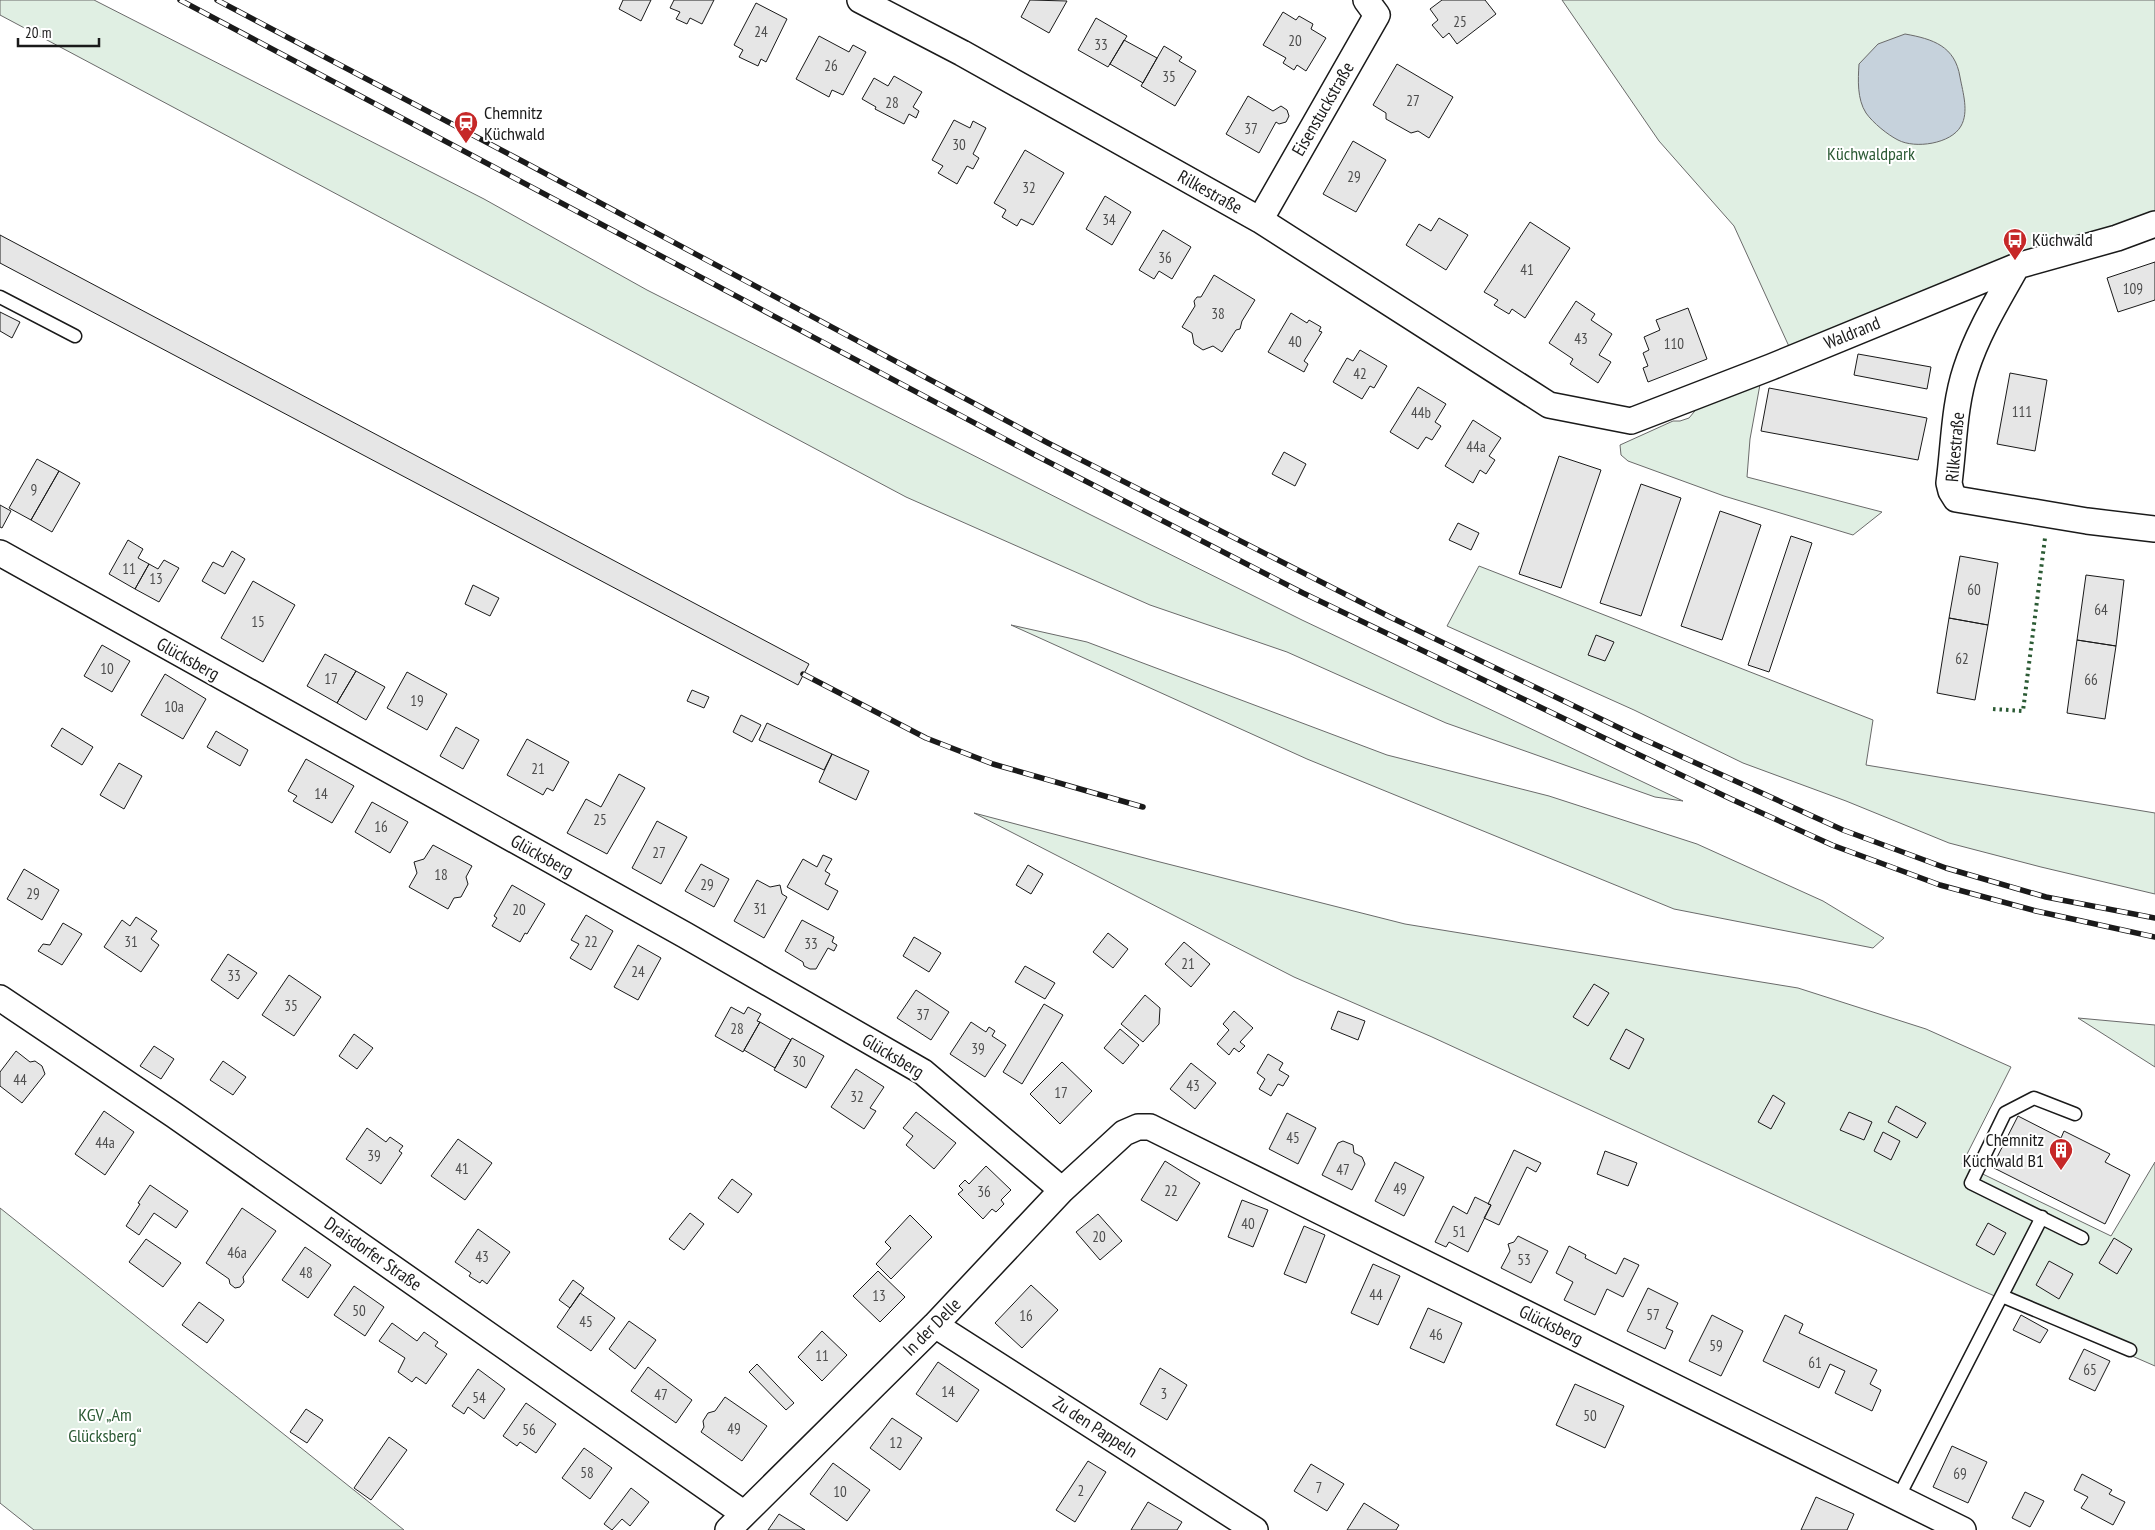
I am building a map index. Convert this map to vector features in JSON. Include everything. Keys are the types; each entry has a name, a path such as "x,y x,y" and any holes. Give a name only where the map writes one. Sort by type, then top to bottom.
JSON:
{"street":[{"name":"Rilkestraße","path":"860,0 962,53 1260,220 1549,405"},
{"name":"Eisenstuckstraße","path":"1260,220 1377,15 1366,0"},
{"name":"Waldrand","path":"1549,405 1631,421 1771,367 2016,266 2117,238 2155,224"},
{"name":"Rilkestraße","path":"2016,266 1977,338 1965,371 1958,405 1949,483 1951,491 1956,498 2087,521 2155,529"},
{"name":"Glücksberg","path":"0,553 685,935 923,1072 1062,1190"},
{"name":"Draisdorfer Straße","path":"0,998 174,1115 735,1522"},
{"name":"Glücksberg","path":"1138,1127 1150,1126 1963,1530"},
{"name":"In der Delle","path":"735,1522 935,1325 1062,1190 1124,1133 1138,1127"},
{"name":"Zu den Pappeln","path":"935,1325 1255,1530"}],"lane":[{"path":"0,297 75,336"},
{"path":"2076,1114 2034,1098 2005,1113 1971,1183 2082,1238"},
{"path":"1898,1498 2042,1218"},
{"path":"2002,1296 2130,1350"}],"green space":[{"path":"0,0 94,0 484,199 647,290 1089,514 1302,620 1683,801 1655,797 1446,723 1287,652 1150,605 906,497 0,15"},
{"name":"Küchwaldpark","path":"1562,0 2155,0 2155,216 1792,353 1734,226 1659,141"},
{"path":"1761,379 1750,439 1747,477 1882,512 1853,535 1724,496 1628,461 1621,455 1620,445 1673,421 1689,418 1699,406"},
{"path":"1479,566 1873,720 1866,765 2155,813 2155,894 1949,843 1846,801 1743,763 1634,710 1447,626"},
{"path":"1011,625 1087,642 1387,755 1549,796 1697,844 1823,901 1884,938 1873,948 1674,909 1307,759"},
{"path":"974,813 1405,924 1798,988 1926,1029 2011,1067 1962,1164 2111,1236 2155,1162 2155,1366 1974,1287 1432,1037 1294,977"},
{"path":"2078,1018 2155,1025 2155,1067"},
{"name":"KGV „Am Glücksberg“","path":"0,1208 404,1530 34,1530 0,1503"}],"shaded area":[{"path":"1905,34 1925,38 1941,46 1948,51 1957,66 1963,89 1965,115 1961,126 1956,132 1941,141 1923,144 1905,143 1885,132 1863,108 1858,83 1859,64 1878,44"}],"building":[{"path":"623,0 651,0 641,21 619,9"},
{"path":"674,0 714,0 702,24 690,18 687,24 676,19 680,12 670,8"},
{"path":"1030,0 1067,1 1049,33 1021,17"},
{"path":"1442,0 1485,0 1496,14 1457,44 1449,33 1443,38 1432,25 1438,20 1430,9"},
{"path":"756,3 787,19 766,62 761,59 758,66 739,57 743,50 734,45"},
{"path":"1283,12 1296,20 1299,16 1313,24 1311,29 1326,38 1306,71 1297,65 1294,70 1283,63 1286,58 1263,45"},
{"path":"1096,18 1127,36 1108,67 1078,50"},
{"path":"819,36 849,52 853,45 866,52 843,95 832,90 829,97 796,79"},
{"path":"1124,40 1157,58 1143,83 1110,64"},
{"path":"1164,46 1182,57 1179,61 1196,71 1175,106 1141,86"},
{"path":"1397,64 1453,97 1429,138 1418,131 1411,133 1386,119 1386,113 1373,105"},
{"path":"894,76 922,92 913,107 919,111 916,118 909,114 904,124 875,109 876,107 862,99 874,78 888,86"},
{"path":"1248,96 1273,111 1281,106 1287,110 1289,116 1286,122 1279,124 1276,122 1259,153 1226,134"},
{"path":"954,120 970,128 973,121 986,128 973,154 979,158 973,169 967,166 957,184 938,173 943,166 932,160"},
{"path":"1353,141 1386,160 1356,212 1323,194"},
{"path":"1025,150 1064,173 1033,225 1021,219 1017,226 1002,217 1006,210 994,203"},
{"path":"1105,196 1131,212 1112,245 1086,229"},
{"path":"1439,218 1468,235 1446,270 1406,245 1419,224 1431,231"},
{"path":"1530,222 1570,248 1525,318 1512,309 1509,314 1494,305 1498,300 1484,292"},
{"path":"1163,230 1191,247 1172,279 1159,271 1154,279 1139,270"},
{"path":"0,235 809,664 798,685 0,263"},
{"path":"2155,262 2155,300 2118,312 2107,278"},
{"path":"1214,275 1255,300 1242,321 1240,329 1236,330 1222,352 1213,346 1203,350 1194,344 1192,333 1182,327 1195,306 1194,301 1197,297 1201,297"},
{"path":"1576,301 1595,314 1591,320 1612,334 1599,355 1611,362 1598,383 1570,364 1573,359 1549,343"},
{"path":"1688,308 1707,359 1648,382 1643,368 1648,366 1643,353 1649,350 1644,337 1660,330 1656,320"},
{"path":"0,312 20,322 12,338 0,331"},
{"path":"1291,313 1307,323 1309,320 1321,327 1319,331 1322,332 1304,361 1308,364 1304,372 1268,352"},
{"path":"1360,350 1387,366 1374,388 1370,386 1362,399 1333,382 1347,358 1353,361"},
{"path":"1858,354 1931,367 1927,389 1854,375"},
{"path":"2010,373 2047,380 2035,451 1997,444"},
{"path":"1418,387 1446,404 1435,422 1441,426 1432,440 1426,437 1418,449 1390,432"},
{"path":"1769,388 1927,418 1918,460 1761,431"},
{"path":"1473,420 1501,438 1489,456 1495,460 1486,474 1480,470 1473,483 1445,466"},
{"path":"1284,452 1306,464 1295,486 1272,474"},
{"path":"1559,456 1601,470 1561,588 1519,574"},
{"path":"37,459 59,471 31,520 9,508"},
{"path":"59,471 80,483 52,532 31,520"},
{"path":"1641,484 1681,498 1641,616 1600,603"},
{"path":"0,505 11,511 2,528 0,527"},
{"path":"1720,511 1761,525 1722,640 1681,626"},
{"path":"1458,523 1479,533 1471,550 1449,540"},
{"path":"1791,536 1812,543 1769,672 1748,665"},
{"path":"128,540 143,549 138,558 149,564 135,589 109,574"},
{"path":"232,551 245,559 225,594 202,581 213,562 223,567"},
{"path":"1960,556 1998,563 1988,625 1949,618"},
{"path":"164,560 179,568 159,602 135,589 149,564 158,569"},
{"path":"2086,575 2124,580 2116,646 2077,640"},
{"path":"253,581 295,605 263,662 221,638"},
{"path":"473,585 499,598 490,616 465,604"},
{"path":"1949,618 1988,625 1975,700 1937,693"},
{"path":"1596,635 1614,642 1605,661 1588,655"},
{"path":"2077,640 2116,646 2105,719 2067,713"},
{"path":"102,645 130,661 112,692 84,676"},
{"path":"325,654 356,671 337,703 307,686"},
{"path":"356,671 385,687 366,720 337,703"},
{"path":"407,672 447,694 427,730 387,708"},
{"path":"165,674 206,699 183,739 141,715"},
{"path":"692,690 709,697 704,708 687,701"},
{"path":"741,715 761,725 752,742 733,732"},
{"path":"767,723 832,754 824,770 759,740"},
{"path":"456,727 479,740 463,769 440,756"},
{"path":"62,728 93,747 82,765 51,746"},
{"path":"216,731 248,750 240,766 207,747"},
{"path":"527,739 569,762 553,791 547,788 543,795 507,775"},
{"path":"832,754 869,771 856,800 819,782"},
{"path":"306,759 354,786 332,823 293,801 297,796 288,791"},
{"path":"119,763 142,776 124,809 100,795"},
{"path":"619,774 645,788 607,854 567,833 586,799 601,807"},
{"path":"372,802 408,822 390,853 355,832"},
{"path":"657,821 687,837 661,884 632,868"},
{"path":"433,845 472,866 466,877 468,884 461,897 454,898 448,909 409,887 417,873 414,862 424,859"},
{"path":"823,855 832,859 825,871 830,874 825,884 838,891 828,910 787,887 803,859 817,867"},
{"path":"701,864 729,879 714,907 685,891"},
{"path":"1028,865 1043,874 1031,894 1016,885"},
{"path":"24,869 59,890 42,920 7,899"},
{"path":"757,880 770,887 780,885 782,894 787,897 764,938 734,921"},
{"path":"512,885 545,904 520,942 492,926 497,918 494,916"},
{"path":"586,915 613,931 591,970 570,958 579,944 571,940"},
{"path":"136,917 157,931 151,939 159,945 141,972 104,947 122,920 130,926"},
{"path":"802,920 834,937 832,942 837,945 834,951 828,948 816,969 804,966 803,962 785,951"},
{"path":"63,923 82,934 62,965 38,951 43,944 50,945"},
{"path":"1108,933 1128,949 1113,968 1093,952"},
{"path":"914,937 941,953 929,972 903,956"},
{"path":"1184,942 1210,964 1191,987 1165,964"},
{"path":"638,945 661,958 638,1000 614,987"},
{"path":"228,954 257,973 238,999 211,980"},
{"path":"1025,966 1055,983 1045,999 1015,982"},
{"path":"289,975 321,997 294,1036 262,1015"},
{"path":"1594,984 1609,993 1588,1026 1573,1017"},
{"path":"916,990 949,1012 931,1040 897,1018"},
{"path":"1145,995 1160,1008 1159,1024 1143,1042 1121,1024"},
{"path":"1044,1004 1063,1015 1022,1084 1003,1072"},
{"path":"731,1007 744,1014 748,1007 761,1014 757,1021 760,1022 743,1052 715,1036"},
{"path":"1234,1011 1253,1028 1240,1042 1245,1046 1239,1052 1234,1048 1229,1055 1217,1044 1229,1030 1223,1024"},
{"path":"1338,1011 1365,1021 1358,1040 1331,1029"},
{"path":"760,1022 791,1040 775,1068 744,1050"},
{"path":"971,1022 986,1032 989,1027 995,1031 992,1036 1006,1045 985,1077 950,1054"},
{"path":"1120,1029 1139,1045 1123,1064 1104,1048"},
{"path":"1626,1029 1644,1039 1629,1069 1610,1059"},
{"path":"354,1034 373,1048 357,1069 339,1056"},
{"path":"792,1038 824,1056 806,1088 774,1070"},
{"path":"154,1046 174,1059 161,1079 140,1066"},
{"path":"16,1051 30,1062 35,1061 42,1066 45,1074 22,1103 0,1086 0,1072"},
{"path":"1268,1054 1283,1063 1279,1070 1289,1076 1283,1086 1278,1084 1271,1096 1259,1089 1265,1079 1257,1073"},
{"path":"223,1061 246,1077 233,1095 210,1080"},
{"path":"1062,1062 1092,1091 1060,1124 1030,1094"},
{"path":"1191,1063 1216,1083 1195,1109 1170,1089"},
{"path":"856,1069 884,1087 870,1108 876,1111 864,1129 831,1107"},
{"path":"1773,1095 1785,1103 1771,1129 1758,1122"},
{"path":"1896,1106 1926,1123 1917,1138 1888,1122"},
{"path":"104,1111 134,1132 105,1175 75,1154"},
{"path":"916,1112 956,1143 934,1169 906,1145 913,1136 903,1128"},
{"path":"1849,1112 1872,1122 1864,1140 1840,1130"},
{"path":"1287,1113 1316,1128 1298,1164 1269,1149"},
{"name":"Chemnitz Küchwald B1","path":"2018,1116 2061,1138 2064,1131 2110,1154 2105,1162 2130,1175 2105,1224 1992,1167"},
{"path":"367,1128 386,1142 390,1137 403,1146 399,1151 402,1153 381,1184 346,1159"},
{"path":"1883,1132 1900,1141 1891,1160 1874,1151"},
{"path":"458,1139 492,1163 465,1200 431,1176"},
{"path":"1343,1141 1353,1145 1354,1153 1362,1157 1365,1164 1352,1190 1322,1175 1338,1143"},
{"path":"1514,1150 1541,1163 1536,1172 1527,1167 1499,1225 1484,1218 1491,1205 1488,1204"},
{"path":"1605,1151 1637,1163 1628,1186 1597,1174"},
{"path":"1165,1161 1200,1183 1177,1221 1141,1200"},
{"path":"1395,1162 1424,1177 1404,1216 1375,1201"},
{"path":"986,1166 1011,1190 1001,1200 1004,1204 996,1212 992,1209 983,1219 958,1194 963,1190 959,1186 965,1180 969,1184"},
{"path":"732,1179 752,1194 738,1213 718,1198"},
{"path":"150,1185 188,1211 176,1228 154,1213 139,1235 126,1226"},
{"path":"1475,1197 1491,1205 1468,1252 1449,1242 1446,1247 1435,1242 1453,1206 1467,1214"},
{"path":"1242,1200 1268,1210 1253,1247 1228,1237"},
{"path":"242,1208 276,1231 243,1277 244,1282 240,1287 235,1288 230,1284 229,1279 206,1263"},
{"path":"690,1213 704,1224 684,1250 669,1239"},
{"path":"1098,1214 1122,1241 1100,1260 1076,1232"},
{"path":"910,1215 932,1237 891,1279 876,1264 891,1248 885,1242"},
{"path":"1988,1223 2006,1233 1994,1255 1976,1245"},
{"path":"1304,1226 1325,1235 1306,1283 1284,1274"},
{"path":"478,1229 510,1252 487,1284 482,1280 480,1283 469,1276 471,1273 455,1262"},
{"path":"1518,1236 1548,1251 1531,1283 1501,1268 1510,1251 1508,1244 1514,1242"},
{"path":"2114,1238 2132,1249 2117,1274 2099,1263"},
{"path":"146,1239 181,1263 163,1287 129,1262"},
{"path":"1569,1246 1586,1255 1585,1258 1616,1274 1624,1258 1639,1265 1623,1297 1607,1289 1595,1315 1564,1300 1573,1282 1556,1273"},
{"path":"305,1247 331,1265 308,1298 282,1280"},
{"path":"2049,1261 2073,1274 2059,1299 2036,1285"},
{"path":"1373,1264 1400,1276 1378,1325 1351,1313"},
{"path":"878,1271 905,1297 880,1322 853,1296"},
{"path":"573,1280 584,1288 570,1308 559,1300"},
{"path":"1031,1285 1058,1310 1022,1348 995,1323"},
{"path":"354,1286 384,1307 365,1336 334,1315"},
{"path":"1648,1288 1678,1303 1666,1328 1673,1331 1665,1349 1627,1331"},
{"path":"580,1293 615,1318 591,1351 557,1327"},
{"path":"199,1302 224,1320 207,1343 182,1325"},
{"path":"1428,1308 1462,1323 1444,1363 1410,1348"},
{"path":"1712,1315 1743,1331 1721,1376 1689,1361"},
{"path":"1785,1315 1803,1324 1799,1333 1877,1370 1870,1384 1881,1390 1872,1411 1835,1393 1845,1371 1830,1364 1819,1388 1763,1361"},
{"path":"2021,1315 2048,1330 2040,1343 2013,1330"},
{"path":"629,1321 656,1340 635,1369 609,1349"},
{"path":"392,1323 417,1341 424,1332 438,1342 435,1346 447,1354 426,1384 416,1377 412,1382 398,1372 405,1358 379,1341"},
{"path":"822,1331 847,1355 822,1381 798,1357"},
{"path":"2084,1349 2110,1361 2095,1391 2069,1379"},
{"path":"938,1362 979,1390 957,1422 916,1394"},
{"path":"757,1364 794,1403 786,1410 749,1372"},
{"path":"648,1367 692,1400 676,1423 631,1391"},
{"path":"1160,1368 1187,1385 1167,1420 1140,1404"},
{"path":"478,1369 505,1389 484,1419 468,1407 464,1414 452,1406"},
{"path":"1575,1384 1624,1406 1605,1448 1556,1425"},
{"path":"725,1397 767,1426 742,1461 701,1432 704,1427 703,1421 708,1413 715,1411"},
{"path":"526,1403 556,1424 536,1453 520,1442 517,1446 503,1436"},
{"path":"306,1409 323,1420 307,1443 290,1432"},
{"path":"892,1418 922,1438 900,1470 870,1448"},
{"path":"389,1437 407,1450 371,1500 354,1488"},
{"path":"1952,1446 1987,1462 1968,1503 1933,1487"},
{"path":"584,1448 612,1468 590,1499 562,1478"},
{"path":"1088,1461 1106,1472 1075,1522 1056,1510"},
{"path":"833,1463 870,1490 847,1521 810,1494"},
{"path":"1311,1464 1344,1484 1327,1511 1294,1491"},
{"path":"2082,1474 2112,1490 2109,1494 2125,1502 2113,1525 2081,1508 2088,1497 2074,1490"},
{"path":"631,1488 649,1502 630,1526 622,1519 612,1530 604,1524"},
{"path":"2025,1492 2044,1501 2030,1527 2012,1518"},
{"path":"1816,1497 1854,1514 1847,1530 1801,1530"},
{"path":"1148,1502 1182,1522 1177,1530 1131,1530"},
{"path":"1364,1503 1399,1525 1396,1530 1347,1530"},
{"path":"779,1514 805,1530 768,1530"}],"railway":[{"path":"180,0 1033,454 1303,593 1731,799 1832,845 1940,885 2036,911 2155,937"},
{"path":"217,0 1048,443 1390,617 1632,734 1843,830 1946,868 2046,897 2155,918"},
{"path":"803,674 926,738 993,764 1143,807"}],"hedge":[{"path":"1993,709 2023,711 2045,538"}],"place":[{"name":"Chemnitz Küchwald","path":"466,144"},
{"name":"Küchwald","path":"2015,261"},
{"name":"Chemnitz Küchwald B1","path":"2061,1171"}]}
